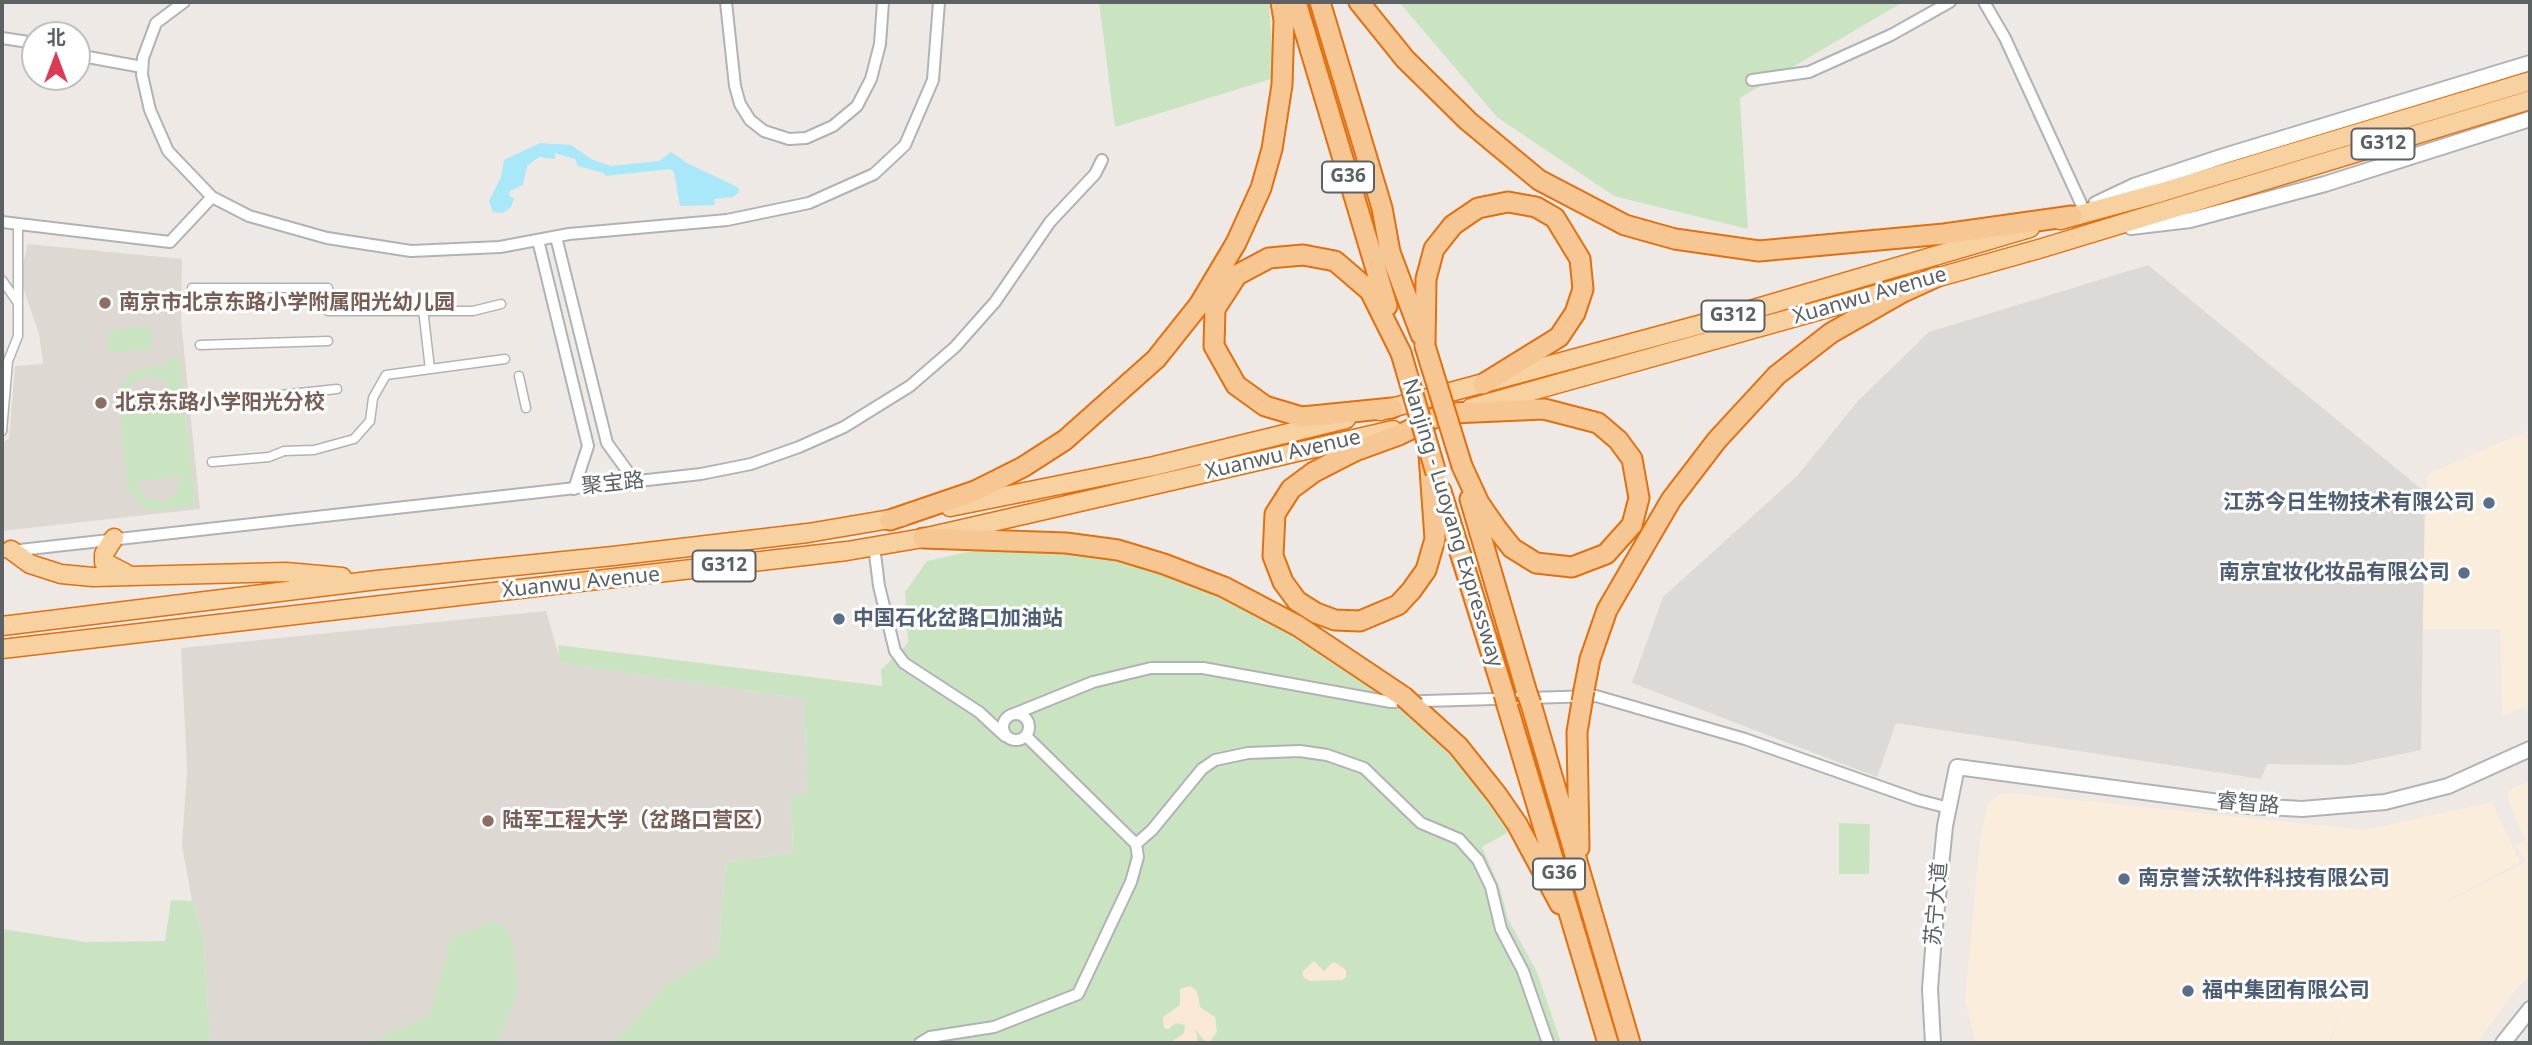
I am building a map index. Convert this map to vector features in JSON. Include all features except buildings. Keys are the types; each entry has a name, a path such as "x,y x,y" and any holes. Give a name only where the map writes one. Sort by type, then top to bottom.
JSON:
{"highway":[{"path":"890,520 975,491 1065,440 1156,359 1199,305 1236,243 1261,188 1272,149 1282,85 1284,20 1281,2"},
{"name":"Nanjing - Luoyang Expressway","path":"1296,2 1401,353 1433,474 1558,868 1570,920 1608,1043"},
{"name":"Nanjing - Luoyang Expressway","path":"1320,2 1382,208 1390,252 1425,346 1462,466 1581,884 1630,1043"},
{"path":"1359,2 1405,59 1478,130 1539,180 1625,225 1675,239 1759,251 1932,236 2078,213"},
{"name":"Xuanwu Avenue","path":"2,626 377,580 613,556 890,520 1154,466 1392,408 1706,323 2078,213 2242,168 2530,81"},
{"name":"Xuanwu Avenue","path":"2,649 620,580 923,538 1443,416 2095,231 2530,100"},
{"path":"1425,346 1426,279 1434,249 1453,225 1478,208 1508,202 1536,207 1555,218 1580,259 1583,289 1575,313 1559,337 1483,384"},
{"path":"1392,408 1302,417 1265,406 1236,384 1214,346 1215,309 1237,275 1269,258 1303,255 1335,261 1370,291 1401,353"},
{"path":"1581,884 1577,732 1590,659 1607,610 1671,500 1717,440 1777,375 1831,333 1903,292 1936,277"},
{"path":"1433,474 1436,539 1426,570 1398,605 1381,615 1360,621 1335,620 1316,613 1297,601 1283,582 1273,555 1276,514 1291,489 1314,472 1355,451 1443,416 1544,409 1598,423 1632,459 1639,498 1632,525 1606,554 1572,567 1536,563 1512,548 1497,529 1479,503 1462,466"},
{"path":"114,538 104,554 104,562 133,576"},
{"path":"923,538 1066,543 1118,550 1224,587 1298,626 1409,702 1458,746 1517,824 1570,920"},
{"path":"6,551 30,564 61,573 133,576 286,572 377,580"}],"street":[{"path":"184,2 156,23 142,67 150,110 168,151 212,197 249,216 327,238 411,251 500,247 556,237 727,220 809,203 874,174 905,145 933,80 939,2"},
{"path":"726,2 735,86 740,104 750,120 764,131 789,139 806,138 833,126 857,106 871,79 880,44 883,2"},
{"path":"1752,80 1808,72 1891,35 1950,2"},
{"path":"1984,2 2005,38 2078,213 2134,186 2530,63"},
{"path":"2,38 21,41"},
{"path":"91,58 142,67"},
{"path":"2095,231 2190,220 2325,184 2530,119"},
{"name":"聚宝路","path":"6,551 636,482 738,467 799,447 844,427 910,386 955,347 995,302 1050,222 1096,174 1102,160"},
{"path":"2,222 170,242 212,197"},
{"path":"2,431 5,361 18,336 18,223"},
{"path":"556,237 607,443 636,482"},
{"path":"538,240 589,446 574,489"},
{"path":"2,280 6,295 18,303"},
{"path":"192,288 328,288"},
{"path":"328,311 473,311 502,304"},
{"path":"423,309 430,369"},
{"path":"200,345 328,341"},
{"path":"212,462 269,457 284,451 314,450 354,439 370,421 373,398 386,375 505,359"},
{"path":"519,376 526,408"},
{"path":"214,402 337,389"},
{"path":"874,546 879,586 895,651 904,663 979,712 1005,736 1016,741 1028,732 1038,703"},
{"path":"979,712 996,716 1012,714 1093,682 1151,668 1203,668 1391,702 1596,696 1745,739 1918,800 1949,808"},
{"path":"920,1043 930,1037 994,1027 1078,994 1131,883 1138,857 1136,844 1028,732 1025,717 1012,714"},
{"path":"1005,736 1002,724 1012,714"},
{"name":"睿智路","path":"1958,767 2249,806 2302,809 2385,803 2448,786 2530,749"},
{"path":"1136,844 1152,830 1202,769 1215,760 1248,753 1300,751 1327,755 1364,768 1421,823 1459,839 1478,860 1491,887 1501,929 1523,971 1548,1043"},
{"name":"苏宁大道","path":"1933,1043 1930,1020 1933,945 1949,808 1958,767"},
{"path":"2503,1043 2530,1009"}],"shaded area":[{"name":"北京东路小学阳光分校","path":"28,244 182,259 181,320 200,509 2,531 2,442 9,439 15,366 43,364 39,334 23,287 23,264"},
{"path":"2148,265 2425,492 2421,750 2348,765 2267,764 2261,779 1896,723 1877,777 1632,683 1663,597 1797,476 1858,401 1929,332"},
{"path":"2530,430 2530,704 2502,717 2500,629 2423,629 2425,492 2428,474"},
{"name":"陆军工程大学（岔路口营区）","path":"546,611 561,663 804,699 808,794 791,797 793,852 726,862 718,955 812,1043 210,1043 203,936 192,901 182,846 187,769 181,648"},
{"path":"2530,780 2530,975 2516,989 2477,1043 2330,1043 2343,1004 2329,1043 1975,1043 1965,998 1980,840 1988,804 1999,795 2010,793 2364,830 2492,802 2520,862 2414,919 2525,862 2516,845 2525,840 2507,797 2510,790"}],"green space":[{"path":"1099,2 1269,2 1274,78 1115,127"},
{"path":"1399,2 1903,2 1740,98 1748,229 1614,196 1497,117"},
{"path":"151,326 153,349 109,353 107,330"},
{"path":"179,357 196,505 154,511 141,506 127,489 118,394 123,381 133,371 167,364 167,358","holes":["147,375 164,380 171,395 127,400 130,386","180,476 176,494 163,502 146,498 136,482"]},
{"path":"991,547 1082,552 1174,576 1317,645 1420,719 1514,829 1482,847 1500,888 1508,919 1537,972 1561,1043 613,1043 668,983 718,955 726,862 793,852 791,796 808,793 804,699 560,663 558,645 882,686 881,670 908,643 905,592 927,561"},
{"path":"1839,823 1870,824 1869,874 1839,874"},
{"path":"171,900 192,901 203,936 210,1043 2,1043 2,929 86,942 165,941"},
{"path":"497,921 512,935 518,992 497,1043 367,1043 429,1016 452,936"}],"sand":[{"path":"1314,961 1324,971 1333,962 1338,964 1346,970 1346,977 1342,980 1310,981 1304,978 1302,972"},
{"path":"1190,986 1197,991 1200,1007 1215,1017 1217,1032 1210,1042 1204,1040 1196,1030 1198,1043 1170,1043 1184,1033 1185,1025 1176,1023 1168,1029 1164,1028 1163,1017 1180,1005 1180,989"}],"water":[{"path":"540,143 571,145 593,160 611,166 659,161 671,152 687,163 739,188 738,193 733,197 714,199 715,205 680,206 674,172 670,169 605,176 604,173 578,166 575,159 555,153 555,159 539,157 527,166 523,185 510,191 509,196 514,198 511,207 503,213 493,212 489,201 501,177 504,160"}],"place":[{"name":"南京市北京东路小学附属阳光幼儿园","path":"105,303"},
{"name":"北京东路小学阳光分校","path":"101,403"},
{"name":"江苏今日生物技术有限公司","path":"2489,503"},
{"name":"南京宜妆化妆品有限公司","path":"2464,573"},
{"name":"中国石化岔路口加油站","path":"839,619"},
{"name":"陆军工程大学（岔路口营区）","path":"488,821"},
{"name":"南京誉沃软件科技有限公司","path":"2124,879"},
{"name":"福中集团有限公司","path":"2188,991"}]}
